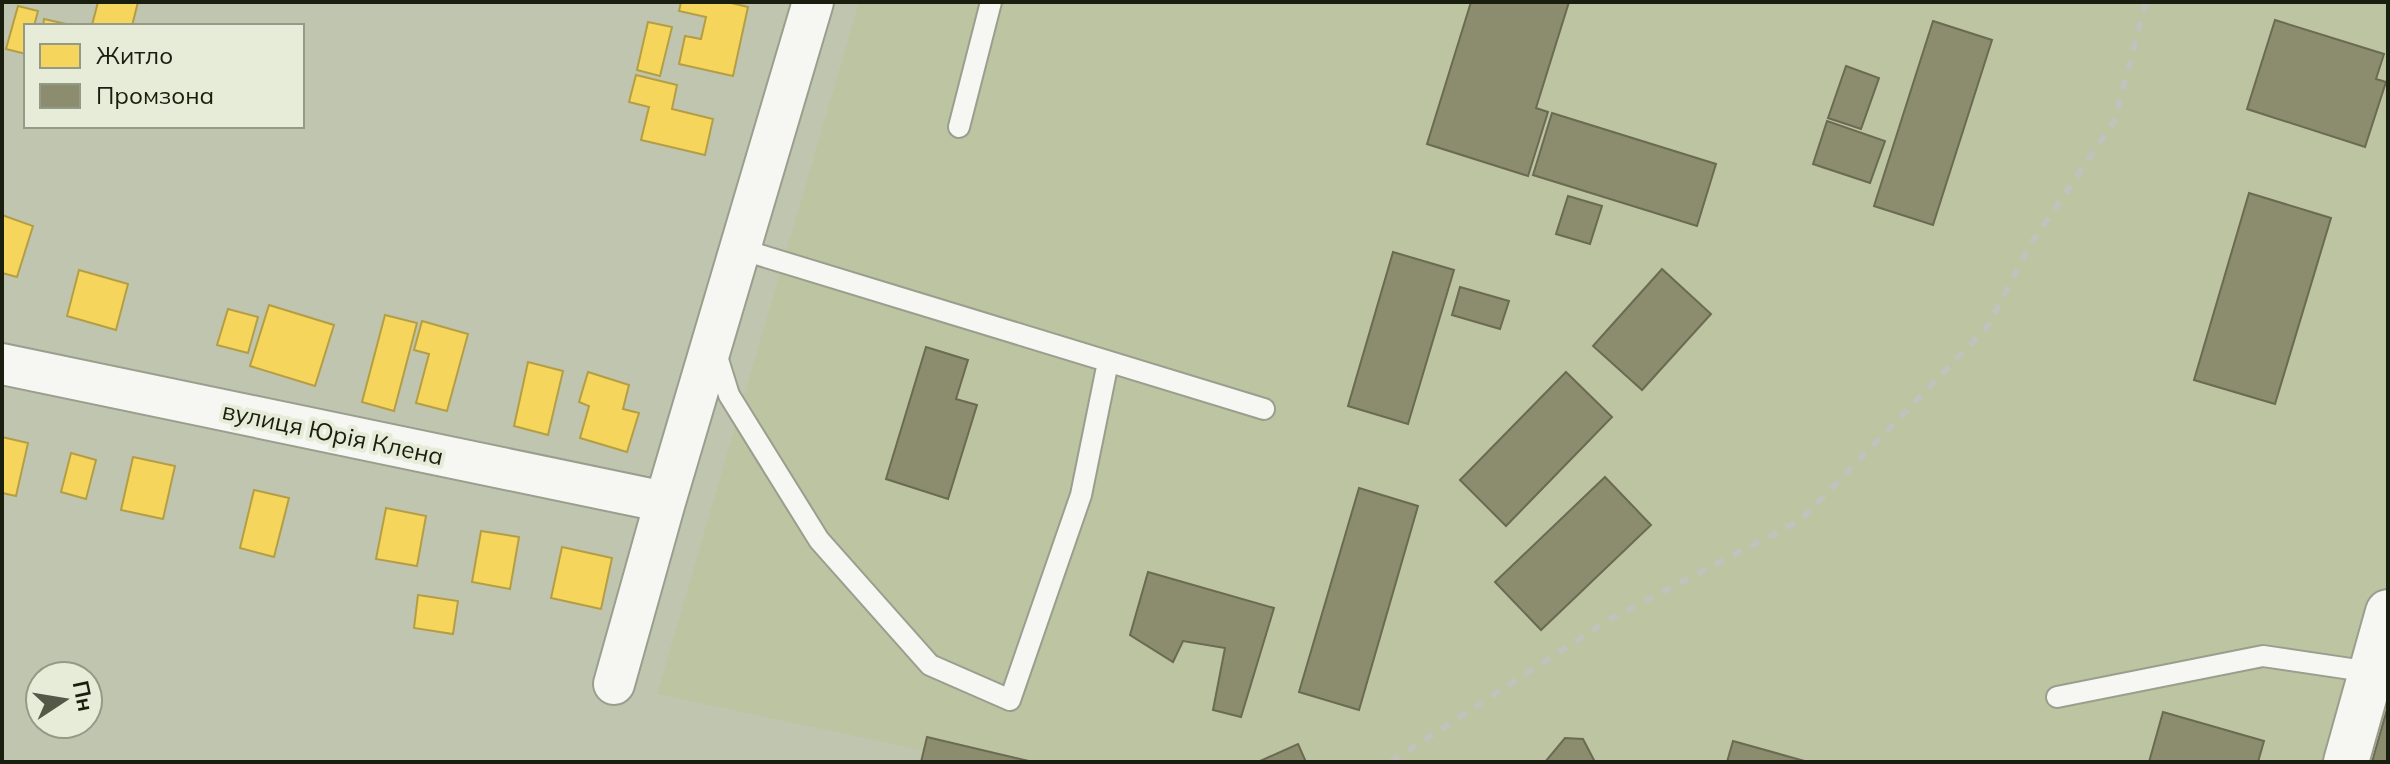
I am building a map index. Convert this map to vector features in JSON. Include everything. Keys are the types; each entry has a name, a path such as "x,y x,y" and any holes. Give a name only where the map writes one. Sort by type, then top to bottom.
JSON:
{"street":[{"path":"614,684 813,2"},
{"name":"вулиця Юрія Клена","path":"2,364 665,502"},
{"path":"2346,762 2388,612"}],"lane":[{"path":"959,127 991,2"},
{"path":"740,249 1264,409"},
{"path":"712,342 729,395 819,540 930,665 1010,700 1081,495 1108,362"},
{"path":"2057,697 2263,656 2371,672"}],"shaded area":[{"path":"859,2 2388,2 2388,762 977,762 657,694"}],"building: Житло":[{"path":"98,2 138,2 132,24 92,24"},
{"path":"681,2 727,2 748,7 733,76 679,64 685,36 701,39 706,17 679,11"},
{"path":"18,6 38,11 35,24 24,24 24,54 6,49"},
{"path":"44,19 66,24 43,24"},
{"path":"648,22 672,27 660,76 637,70"},
{"path":"636,75 677,85 672,109 713,119 705,155 641,140 649,107 629,102"},
{"path":"2,215 33,226 17,277 2,273"},
{"path":"79,270 128,284 116,330 67,316"},
{"path":"269,305 334,325 315,386 250,366"},
{"path":"228,309 258,317 248,353 217,345"},
{"path":"385,315 417,323 394,411 362,402"},
{"path":"422,321 468,334 447,411 416,403 429,354 414,350"},
{"path":"528,362 563,371 548,435 514,426"},
{"path":"588,372 629,385 623,409 639,413 627,452 580,438 589,406 579,402"},
{"path":"2,437 28,443 16,496 2,493"},
{"path":"71,453 96,460 86,499 61,492"},
{"path":"133,457 175,466 163,519 121,510"},
{"path":"254,490 289,498 274,557 240,548"},
{"path":"386,508 426,516 417,566 376,559"},
{"path":"481,531 519,537 510,589 472,582"},
{"path":"562,547 612,558 601,609 551,598"},
{"path":"418,595 458,601 453,634 414,628"}],"building: Промзона":[{"path":"1471,2 1569,2 1536,108 1548,112 1528,176 1427,144"},
{"path":"2275,20 2384,54 2376,79 2386,82 2365,147 2247,109"},
{"path":"1933,21 1992,40 1933,225 1874,206"},
{"path":"1846,66 1879,78 1861,129 1828,118"},
{"path":"1552,113 1716,164 1697,226 1533,175"},
{"path":"1827,121 1885,141 1870,183 1813,164"},
{"path":"2249,193 2331,218 2275,404 2194,380"},
{"path":"1568,196 1602,206 1590,244 1556,234"},
{"path":"1393,252 1454,270 1408,424 1348,406"},
{"path":"1662,269 1711,314 1642,390 1593,346"},
{"path":"1460,287 1509,301 1500,329 1452,315"},
{"path":"926,347 968,360 956,399 977,405 948,499 886,479"},
{"path":"1566,372 1612,417 1506,526 1460,480"},
{"path":"1605,477 1651,525 1541,630 1495,582"},
{"path":"1359,488 1418,506 1359,710 1299,692"},
{"path":"1148,572 1274,608 1241,717 1213,710 1225,648 1183,641 1173,662 1130,635"},
{"path":"2388,706 2388,762 2372,762"},
{"path":"2163,712 2264,741 2258,762 2149,762"},
{"path":"927,737 1033,762 921,762"},
{"path":"1565,738 1583,739 1595,762 1545,762"},
{"path":"1733,741 1808,762 1727,762"},
{"path":"1298,744 1306,762 1258,762"}],"railway":[{"path":"1391,762 1608,620 1801,520 1987,327 2032,242 2114,122 2146,2"}]}
